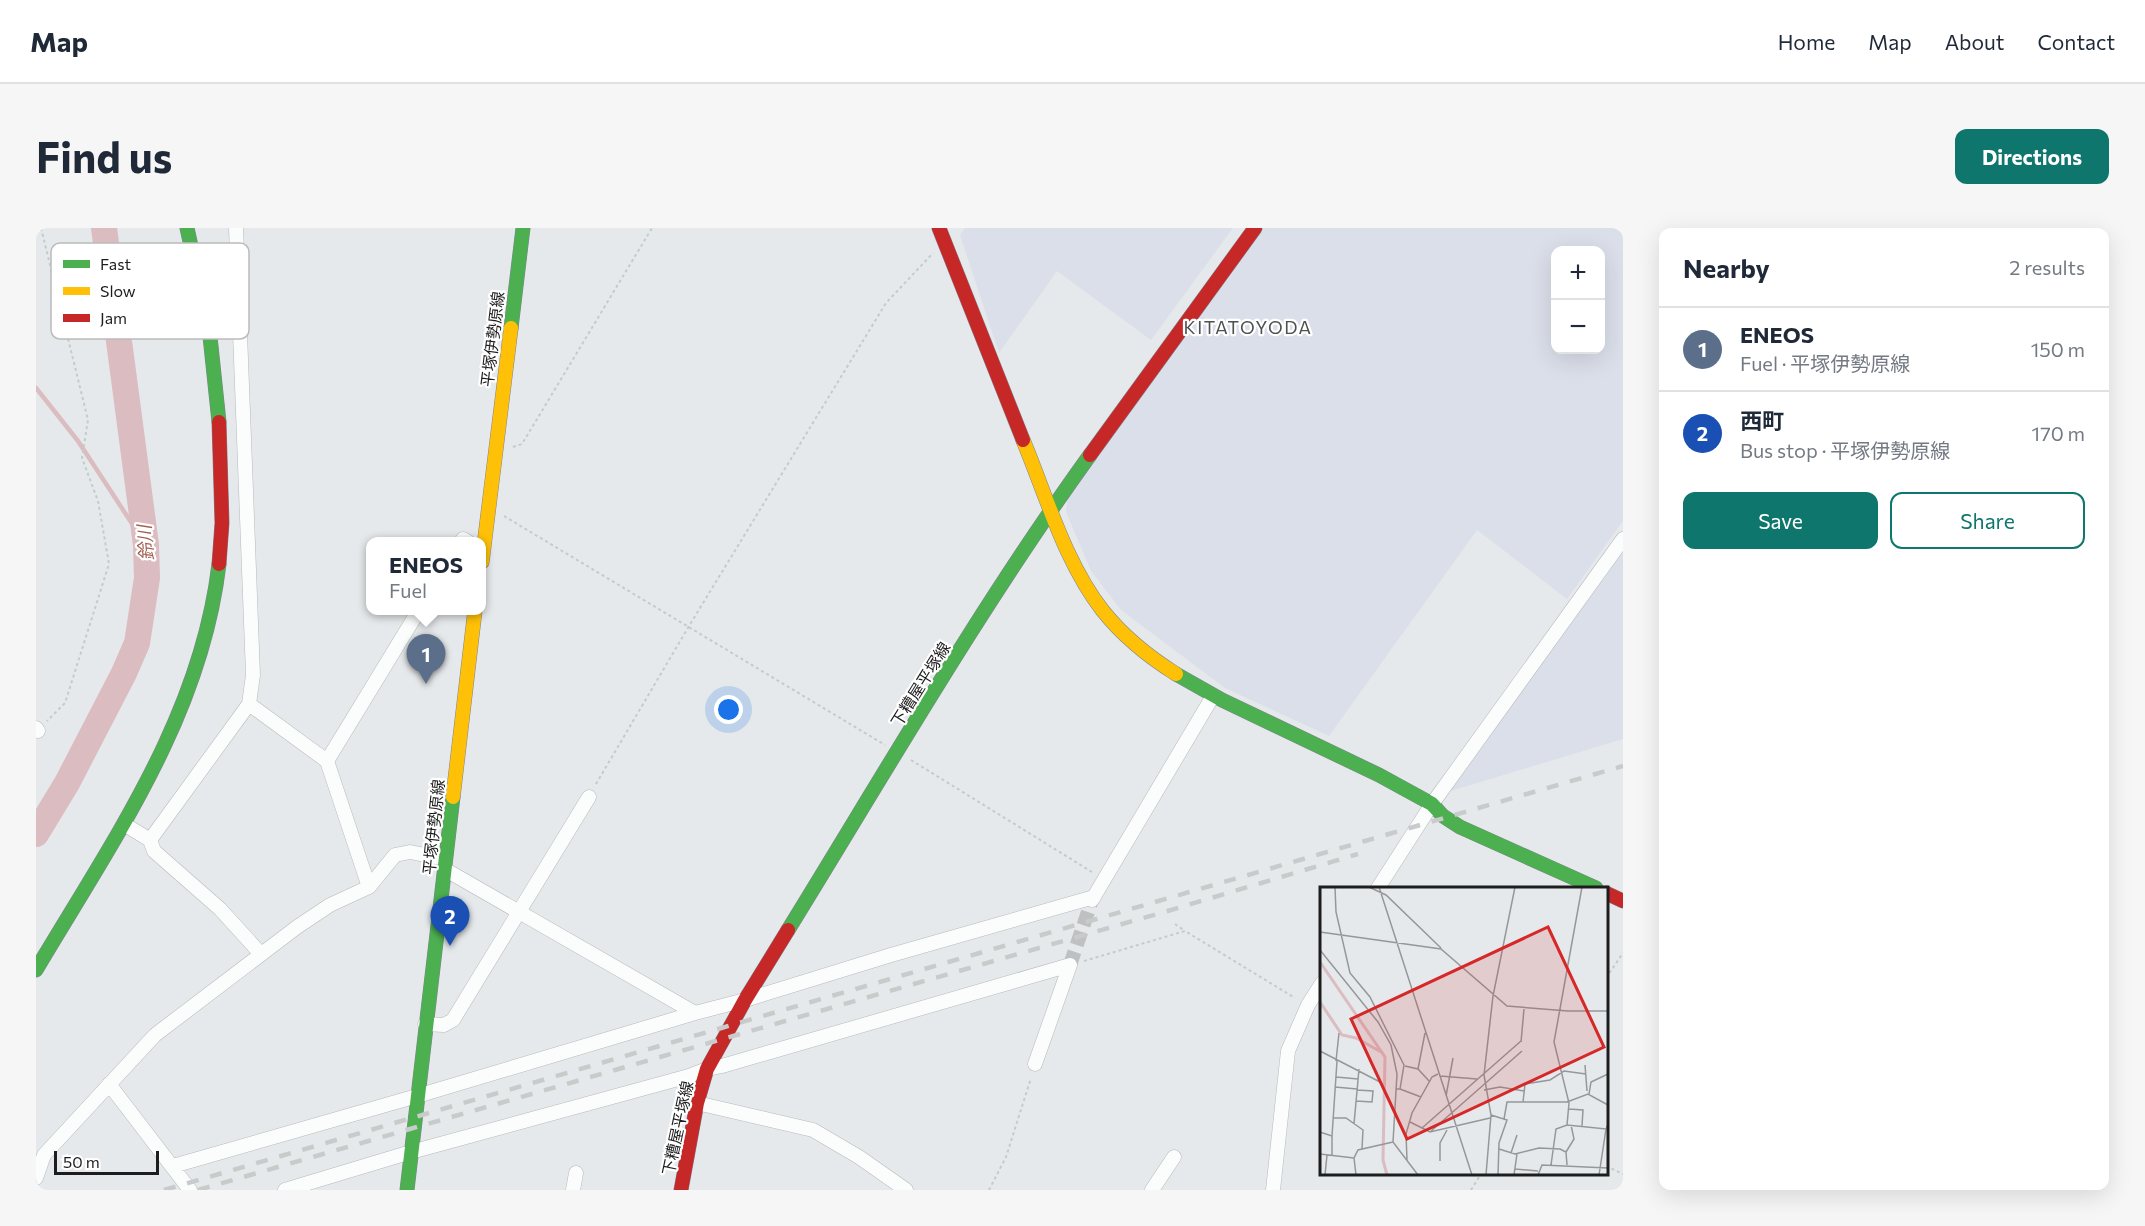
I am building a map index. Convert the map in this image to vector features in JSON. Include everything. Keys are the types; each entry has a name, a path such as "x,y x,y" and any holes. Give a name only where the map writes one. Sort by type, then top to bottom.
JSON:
{"main road":[{"path":"187,228 190,243"},
{"name":"平塚伊勢原線","path":"484,537 523,228"},
{"name":"下糟屋平塚線","path":"681,1190 697,1103 707,1069 745,1000 897,752 1051,509 1255,228"},
{"path":"942,234 1051,509 1087,587 1110,619 1133,642 1161,663 1213,696 1277,728 1348,759 1432,804 1440,803 1487,829 1495,841 1594,887"},
{"path":"36,970 150,778 172,733 192,682 209,624 219,566 222,523 220,430 210,339"},
{"name":"平塚伊勢原線","path":"407,1190 474,615"},
{"path":"1608,894 1623,901"}],"street":[{"path":"236,228 237,243"},
{"path":"150,840 249,704 253,675 240,339"},
{"path":"1379,887 1432,804 1623,539"},
{"path":"327,761 416,615"},
{"path":"173,1166 417,1096 695,1012 745,1000 891,955 1093,899 1213,696"},
{"path":"249,704 327,761 369,887"},
{"path":"425,1024 444,1025 453,1020 589,797"},
{"path":"124,824 150,840 154,851 220,909 261,954"},
{"path":"36,1178 44,1155 155,1035 297,927 330,905 369,887 395,855 410,852 446,865 519,912 695,1012"},
{"path":"1035,1064 1070,965"},
{"path":"285,1190 411,1152 678,1079 1070,965"},
{"path":"1273,1190 1288,1051 1308,1005 1320,986"},
{"path":"109,1084 190,1190"},
{"path":"697,1103 813,1130 859,1157 906,1190"},
{"path":"1152,1190 1174,1157"},
{"path":"573,1190 576,1173"}],"path":[{"path":"41,228 51,269"},
{"path":"496,444 513,447 522,444 652,228"},
{"path":"589,797 689,626 886,303 942,234"},
{"path":"37,729 65,703 109,564 98,501 82,458 88,420 68,339"},
{"path":"487,512 503,515 1104,879"},
{"path":"1175,924 1308,1005"},
{"path":"1070,965 1185,931"},
{"path":"1608,975 1623,953"},
{"path":"989,1190 1006,1157 1035,1064"},
{"path":"1608,1167 1623,1174"},
{"path":"1471,1190 1480,1175"}],"shaded area":[{"path":"965,228 1233,228 1151,340 1057,271 999,353 960,235"},
{"path":"1263,228 1623,228 1623,521 1567,599 1477,530 1329,736 1225,688 1121,610 1091,571 1066,512 1068,495"},
{"path":"1623,546 1623,739 1444,793"}],"waterway":[{"name":"鈴川","path":"104,228 106,243"},
{"name":"鈴川","path":"36,834 67,783 137,643 147,578 146,545 119,339"},
{"path":"36,388 78,441 146,545"}],"tunnel":[{"path":"1070,965 1092,900"}],"railway":[{"path":"164,1190 1623,766"},
{"path":"198,1190 1358,854"}],"traffic: fast":[{"path":"187,228 190,243"},
{"path":"511,328 523,228"},
{"path":"210,339 219,422"},
{"path":"788,930 972,630 1090,455"},
{"path":"36,970 123,825 150,776 173,725 194,674 209,620 219,564"},
{"path":"1176,674 1222,700 1379,775 1432,804 1443,816 1460,827 1594,887"},
{"path":"407,1190 453,797"}],"traffic: slow":[{"path":"485,537 511,328"},
{"path":"1023,440 1057,528 1090,592 1103,611 1128,637 1176,674"},
{"path":"453,797 474,615"}],"traffic: jam":[{"path":"939,228 1023,440"},
{"path":"1090,455 1255,228"},
{"path":"219,422 222,523 219,564"},
{"path":"1608,894 1623,901"},
{"path":"681,1190 697,1103 707,1069 745,1000 788,930"}],"place":[{"name":"ENEOS","path":"426,684"},
{"name":"西町","path":"450,946"}],"district":[{"name":"KITATOYODA","path":"1248,327"}]}
